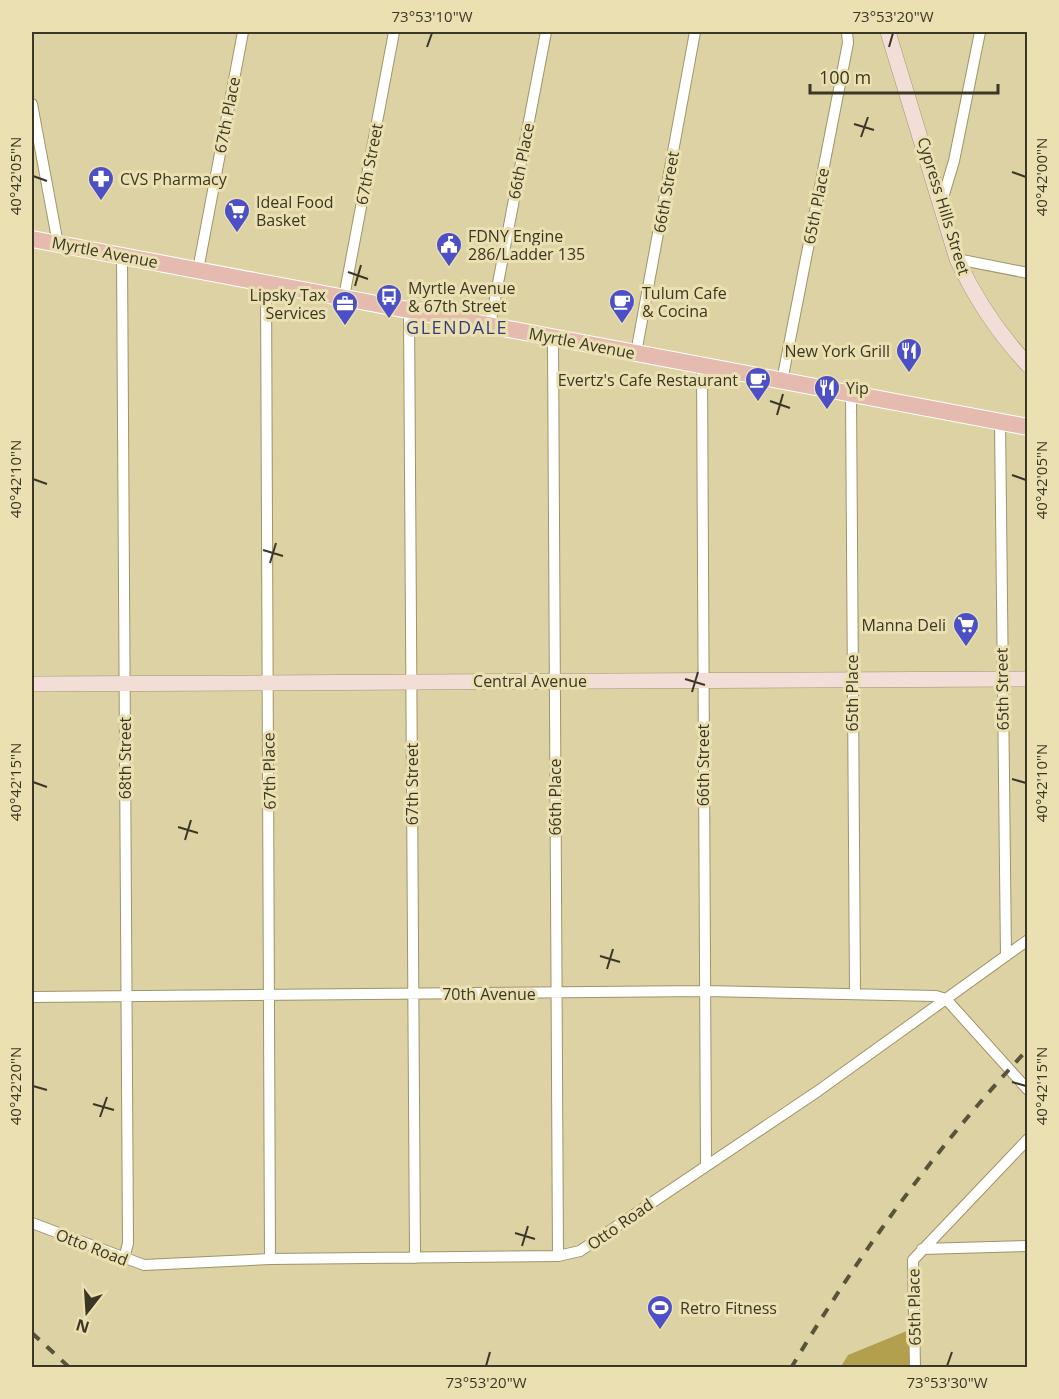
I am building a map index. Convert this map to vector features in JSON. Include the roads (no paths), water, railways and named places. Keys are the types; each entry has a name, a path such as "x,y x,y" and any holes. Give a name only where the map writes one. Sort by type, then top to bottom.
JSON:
{"main road":[{"name":"Cypress Hills Street","path":"888,32 942,201 957,259 972,291 1010,346 1028,365"},
{"name":"Myrtle Avenue","path":"32,239 1028,427"},
{"name":"Central Avenue","path":"32,684 1028,679"}],"street":[{"name":"67th Place","path":"198,270 243,32"},
{"name":"67th Street","path":"344,297 394,32"},
{"name":"66th Place","path":"490,326 546,32"},
{"name":"66th Street","path":"636,353 695,32"},
{"name":"65th Place","path":"783,381 848,43 847,32"},
{"path":"942,201 954,161 980,32"},
{"path":"32,104 58,244"},
{"name":"68th Street","path":"123,256 128,1243 124,1259"},
{"path":"957,259 1028,273"},
{"name":"67th Place","path":"266,283 271,994 270,1259"},
{"name":"67th Street","path":"409,311 415,1258"},
{"name":"66th Place","path":"553,338 558,1256"},
{"name":"66th Street","path":"702,366 706,1164"},
{"name":"65th Place","path":"851,393 855,993"},
{"name":"65th Street","path":"1000,422 1001,679 1006,956"},
{"name":"Otto Road","path":"32,1223 144,1265 270,1259 558,1256 580,1251 706,1164 818,1091 1028,940"},
{"name":"70th Avenue","path":"32,997 705,991 855,993 936,996 946,999"},
{"path":"946,999 1028,1090"},
{"path":"922,1249 1028,1139"},
{"path":"922,1249 1028,1246"},
{"name":"65th Place","path":"915,1368 913,1260 922,1249"}],"railway":[{"path":"791,1368 844,1284 901,1202 962,1124 1028,1049"},
{"path":"32,1333 70,1368"}],"place":[{"name":"CVS Pharmacy","path":"101,202"},
{"name":"Ideal Food Basket","path":"237,234"},
{"name":"FDNY Engine 286/Ladder 135","path":"449,268"},
{"name":"Myrtle Avenue & 67th Street","path":"389,320"},
{"name":"Tulum Cafe & Cocina","path":"622,325"},
{"name":"Lipsky Tax Services","path":"345,327"},
{"name":"New York Grill","path":"909,374"},
{"name":"Evertz's Cafe Restaurant","path":"758,403"},
{"name":"Yip","path":"827,411"},
{"name":"Manna Deli","path":"966,648"},
{"name":"Retro Fitness","path":"660,1331"}],"district":[{"name":"GLENDALE","path":"457,328"}]}
